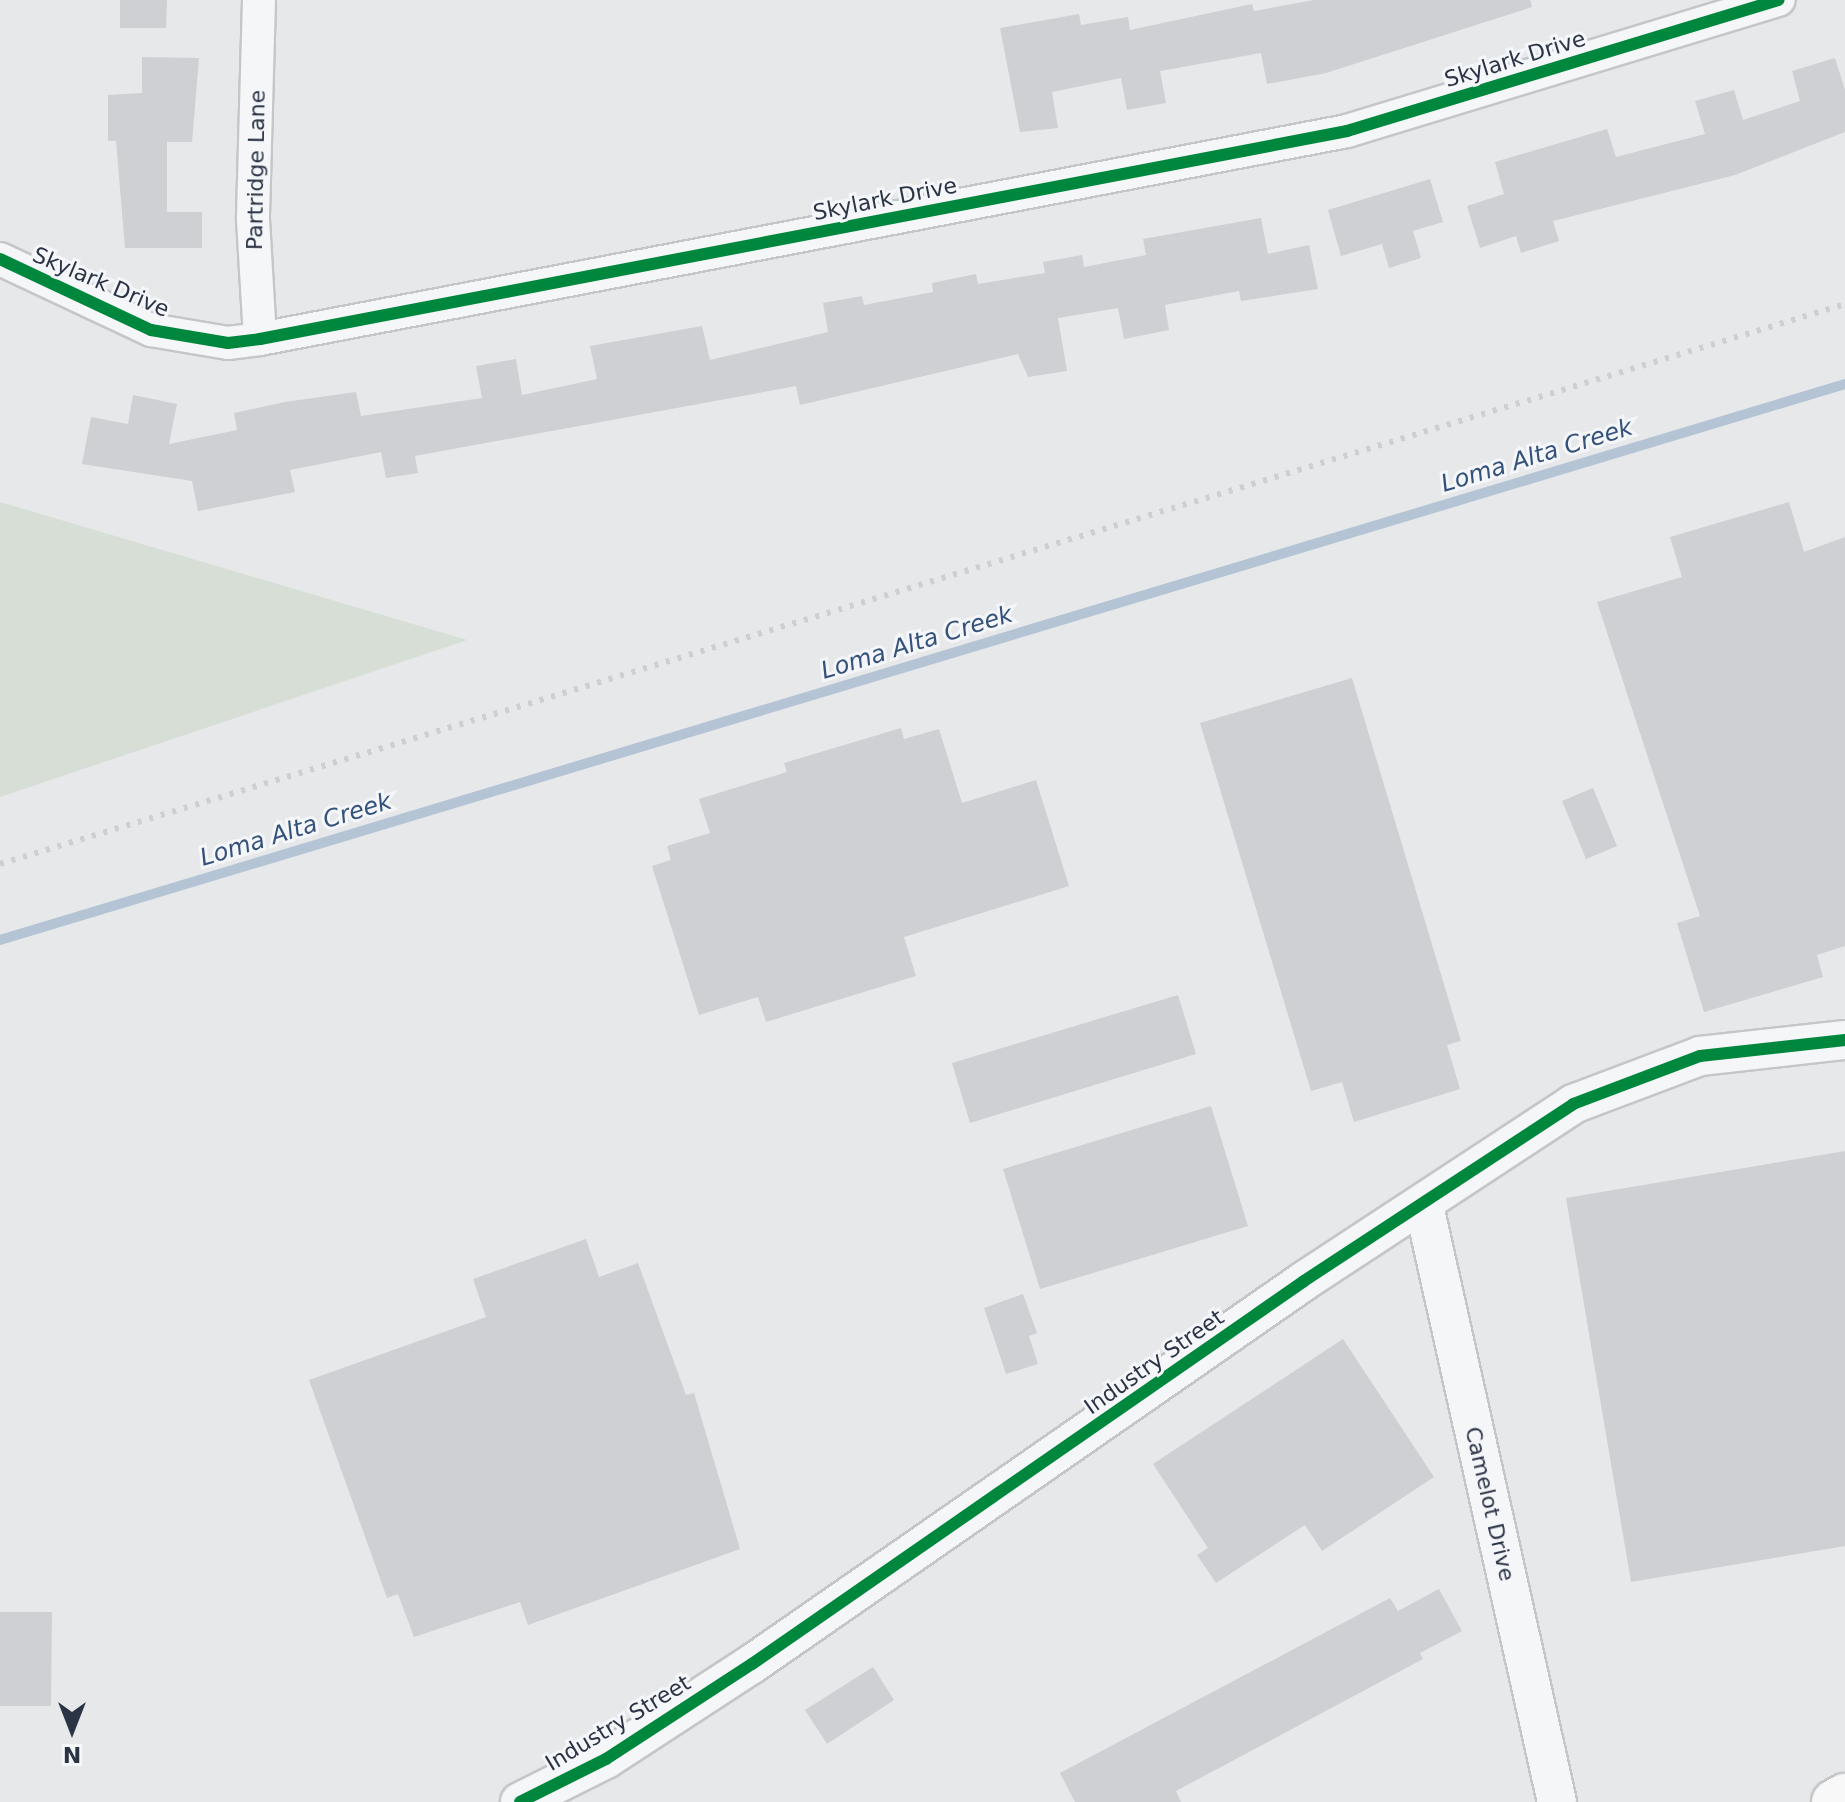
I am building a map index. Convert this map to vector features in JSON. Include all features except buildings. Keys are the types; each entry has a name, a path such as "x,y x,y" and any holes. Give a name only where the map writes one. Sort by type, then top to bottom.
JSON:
{"main road":[{"path":"1834,1802 1845,1796"}],"street":[{"name":"Partridge Lane","path":"259,0 253,220 260,339"},
{"name":"Skylark Drive","path":"0,259 151,330 228,343 260,339 1347,131 1779,0"},
{"name":"Industry Street","path":"520,1802 606,1759 752,1664 1304,1281 1424,1206 1573,1104 1700,1056 1845,1040"},
{"name":"Camelot Drive","path":"1424,1206 1557,1802"}],"shaded area":[{"path":"0,502 467,640 0,797"}],"waterway":[{"name":"Loma Alta Creek","path":"0,940 1845,384"}],"railway":[{"path":"0,864 1845,304"}],"cycle path":[{"path":"0,259 151,330 228,343 260,339 1347,131 1779,0"},
{"path":"520,1802 606,1759 752,1664 1304,1281 1573,1104 1700,1056 1845,1040"}]}
